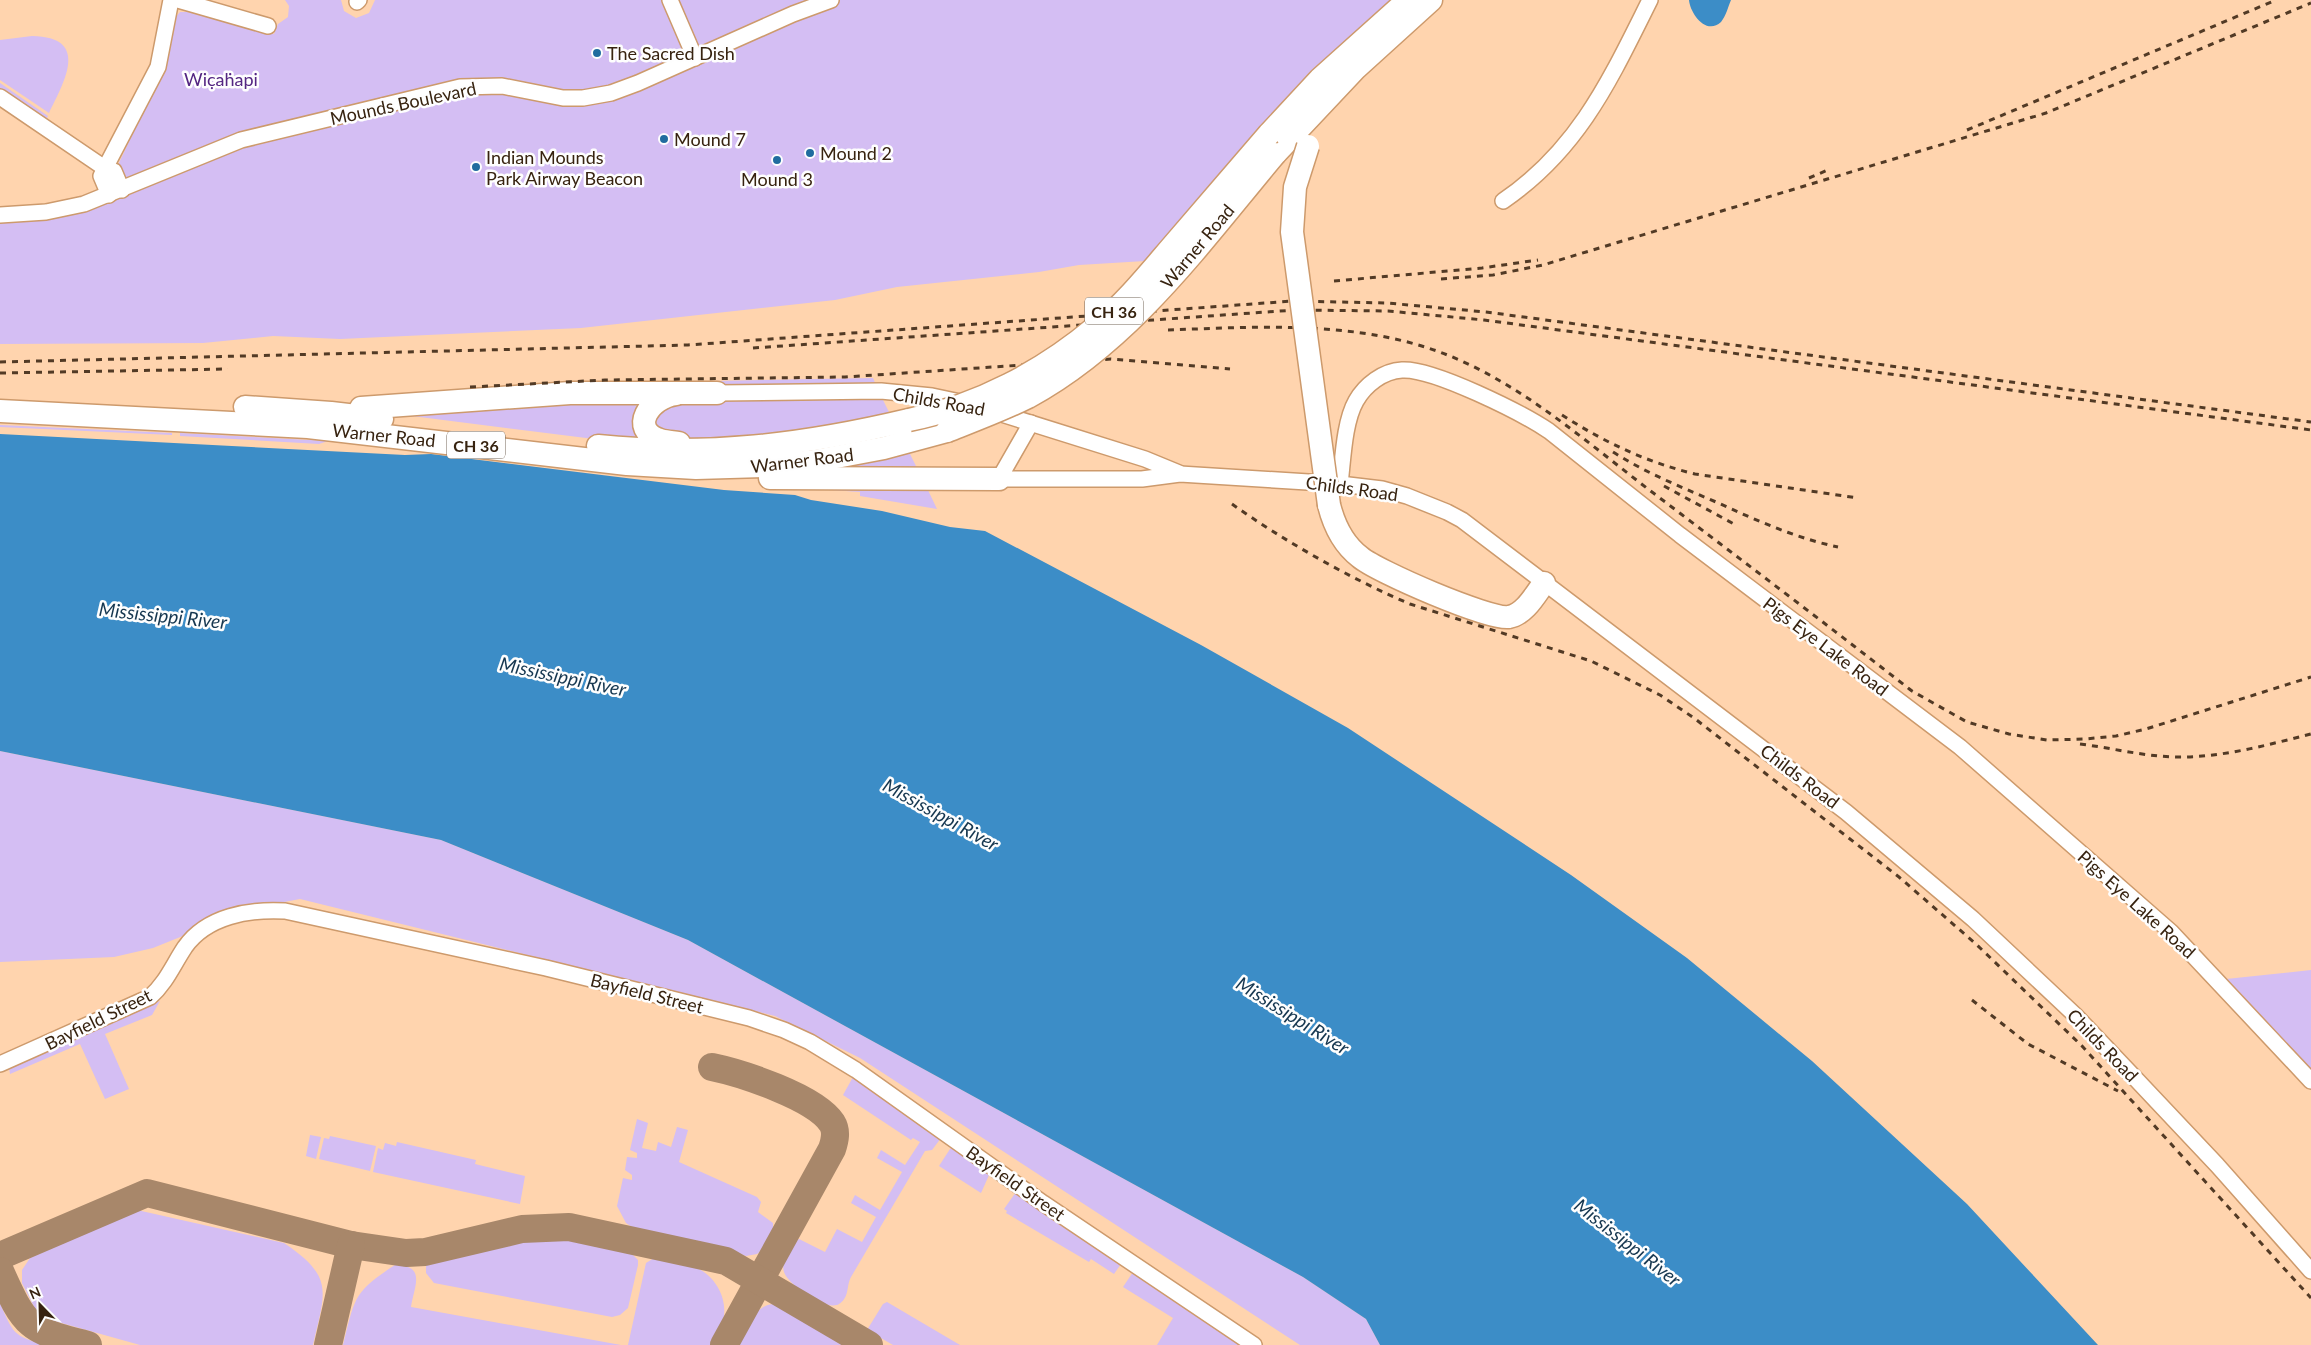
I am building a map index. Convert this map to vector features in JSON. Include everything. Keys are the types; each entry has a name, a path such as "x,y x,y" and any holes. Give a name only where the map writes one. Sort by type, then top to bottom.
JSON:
{"highway":[{"name":"Warner Road","path":"0,411 323,428 627,464 720,468 792,464 884,448 947,431 1029,396 1071,370 1111,339 1160,290 1320,78 1408,0"},
{"name":"Warner Road","path":"0,396 284,409 354,415 620,448 689,451 758,448 826,438 948,410 1003,388 1050,361 1098,326 1272,144 1335,89 1391,34 1431,0"},
{"path":"1391,34 1330,112 1308,146 1295,187 1292,232 1328,505 1339,533 1360,557 1388,574 1488,614 1507,617 1515,615 1522,611 1544,583"},
{"path":"284,409 401,406 570,393 717,393"},
{"path":"717,393 676,394 660,398 651,405 646,414 645,423 647,429 655,438 666,442 758,448"},
{"path":"627,464 732,477 1000,479"}],"street":[{"path":"116,193 101,176 160,63 171,0"},
{"path":"178,0 268,26"},
{"path":"670,0 696,58"},
{"name":"Mounds Boulevard","path":"0,215 58,210 116,193 199,156 241,140 460,87 495,86 557,98 590,97 632,86 793,14 832,0"},
{"path":"1503,201 1549,164 1577,132 1612,75 1650,0"},
{"path":"0,96 106,169"},
{"name":"Pigs Eye Lake Road","path":"1340,484 1350,418 1356,401 1366,388 1388,373 1404,370 1426,374 1528,417 1960,747 2172,932 2311,1081"},
{"name":"Childs Road","path":"717,393 894,392 962,402 1145,459 1180,474"},
{"path":"1000,479 1031,423"},
{"name":"Childs Road","path":"1000,479 1142,479 1180,474 1340,484 1399,494 1447,512 1478,531 1846,812 1973,919 2094,1035 2217,1165 2311,1271"},
{"name":"Bayfield Street","path":"0,1064 150,997 166,981 185,947 204,927 246,913 268,910 285,911 546,968 749,1018 784,1030 810,1042 856,1070 1044,1202 1254,1345"}],"green space":[{"name":"Wic̣aḣapi","path":"285,0 341,0 344,11 356,18 369,13 375,0 1398,0 1145,261 1079,265 1039,272 897,287 835,300 581,328 340,339 273,336 203,343 0,344 0,207 49,204 101,191 118,165 169,56 175,18 180,12 187,12 274,34 278,24 288,17 289,6"},
{"path":"32,36 50,38 62,44 67,53 66,75 49,113 0,80 0,40"},
{"path":"0,83 48,116 46,120 0,88"},
{"path":"873,378 876,385 477,393 610,383"},
{"path":"648,397 642,438 594,439 404,415"},
{"path":"882,398 891,416 753,435 669,438 653,422 668,402"},
{"path":"0,425 172,433 172,435 0,427"},
{"path":"180,433 328,441 319,444 180,436"},
{"path":"908,450 920,474 803,470"},
{"path":"926,486 937,509 860,496 860,492 817,489"},
{"path":"0,751 441,840 688,940 1303,1277 1366,1319 1380,1345 1300,1345 860,1058 775,1016 300,899 252,908 153,948 114,957 0,962"},
{"path":"2311,970 2311,1073 2226,979"},
{"path":"160,1001 152,1015 105,1034 129,1089 105,1099 80,1044 10,1074 9,1068"},
{"path":"853,1077 941,1138 932,1150 925,1151 851,1277 845,1298 839,1304 833,1305 817,1301 808,1296 787,1277 783,1265 789,1249 799,1239 825,1252 837,1229 862,1242 876,1217 851,1203 855,1195 880,1210 902,1172 877,1158 881,1150 905,1165 920,1142 913,1138 911,1140 843,1095"},
{"path":"637,1119 648,1123 642,1148 656,1151 658,1142 671,1147 677,1127 688,1130 679,1162 757,1197 761,1202 758,1212 773,1223 773,1230 762,1250 757,1254 746,1256 718,1246 635,1229 626,1223 617,1206 623,1178 632,1180 632,1175 625,1170 627,1157 637,1158 637,1153 630,1150"},
{"path":"310,1135 321,1137 316,1159 306,1156"},
{"path":"330,1136 376,1146 370,1171 319,1159 324,1138 329,1139"},
{"path":"397,1142 476,1160 475,1164 525,1176 520,1204 373,1172 378,1148 383,1150 385,1143 396,1146"},
{"path":"952,1146 990,1173 981,1193 939,1166"},
{"path":"1016,1192 1121,1264 1114,1274 1091,1259 1089,1262 1006,1213 1007,1211 1004,1209"},
{"path":"137,1210 284,1243 300,1255 312,1266 319,1276 322,1287 321,1311 313,1345 140,1345 47,1319 37,1313 22,1283 22,1270 30,1258"},
{"path":"549,1238 578,1240 631,1253 638,1260 638,1265 628,1308 620,1315 612,1317 434,1283 426,1273 426,1265 516,1242"},
{"path":"654,1258 692,1266 700,1269 713,1280 722,1295 724,1312 721,1327 710,1345 628,1345 646,1263"},
{"path":"395,1265 405,1266 415,1273 416,1285 411,1307 621,1345 343,1345 350,1316 363,1290 381,1274"},
{"path":"1133,1272 1242,1345 1157,1345 1173,1318 1123,1287"},
{"path":"887,1302 960,1345 893,1345 867,1330 883,1304"},
{"path":"0,1303 15,1332 26,1339 45,1345 0,1345"},
{"path":"773,1304 783,1307 848,1345 737,1345 755,1314 760,1309"}],"water":[{"path":"1689,0 1731,0 1721,22 1715,26 1710,26 1700,21 1692,11"},
{"name":"Mississippi River","path":"0,434 405,455 431,454 724,490 795,495 811,500 882,511 950,527 985,531 1201,645 1348,728 1571,875 1687,958 1812,1061 1967,1204 2098,1345 1380,1345 1366,1319 1303,1277 688,940 441,840 0,751"}],"taxiway":[{"path":"712,1067 758,1080 794,1095 823,1113 834,1126 835,1132 832,1149 724,1345"},
{"path":"0,1256 147,1193 351,1245 406,1253 425,1252 522,1229 569,1227 726,1261 869,1345"},
{"path":"328,1345 351,1245"},
{"path":"0,1271 16,1304 31,1323 40,1330 52,1335 88,1345"}],"railway":[{"path":"1967,130 2276,0"},
{"path":"1441,279 1493,275 1543,265 2046,113 2311,3"},
{"path":"1809,178 1830,169"},
{"path":"1334,281 1482,268 1538,260"},
{"path":"0,362 688,345 1293,301 1387,303 1486,312 2311,422"},
{"path":"753,348 1295,310 1388,311 1484,320 2311,430"},
{"path":"1168,330 1265,327 1330,329 1362,333 1425,347 1487,373 1544,409 1912,691 1967,722 2009,734 2047,740 2116,736 2146,729 2311,677"},
{"path":"470,387 605,380 845,377 1111,359 1230,369"},
{"path":"0,373 228,369"},
{"path":"1562,415 1594,434 1659,464 1695,474 1858,498"},
{"path":"1613,452 1638,467 1761,522 1806,539 1838,547"},
{"path":"1664,486 1734,524"},
{"path":"1232,504 1273,532 1318,558 1388,594 1410,604 1591,661 1660,695 1694,718 1899,877 1976,944 2082,1046 2311,1298"},
{"path":"2080,744 2151,755 2192,757 2244,750 2311,734"},
{"path":"1972,1000 2028,1044 2118,1091"}],"place":[{"name":"The Sacred Dish","path":"597,53"},
{"name":"Mound 7","path":"664,139"},
{"name":"Mound 2","path":"810,153"},
{"name":"Mound 3","path":"777,160"},
{"name":"Indian Mounds Park Airway Beacon","path":"476,167"}]}
